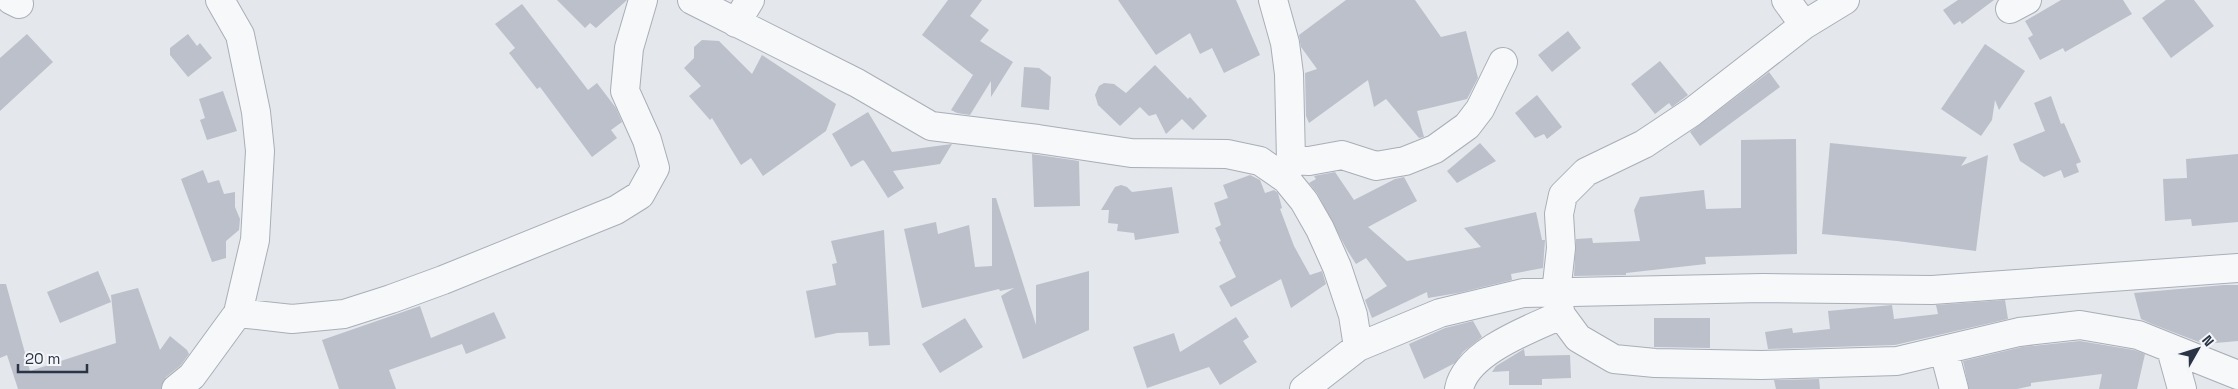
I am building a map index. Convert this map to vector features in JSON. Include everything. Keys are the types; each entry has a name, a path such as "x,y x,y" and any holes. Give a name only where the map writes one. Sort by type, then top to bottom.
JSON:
{"street":[{"path":"176,389 192,376 238,313 255,240 260,151 256,112 240,34 220,0"},
{"path":"238,313 292,319 344,314 391,300 443,280 616,210 640,195 655,168 647,140 625,91 629,48 643,0"},
{"path":"692,0 746,6 857,83 931,126 1131,153 1227,154 1260,161 1288,170 1309,161 1342,155 1376,166 1405,161 1435,149 1467,126 1480,109 1503,62"},
{"path":"1273,0 1285,43 1289,74 1288,170 1320,229 1337,266 1353,315 1358,347"},
{"path":"1786,0 1804,25"},
{"path":"1845,0 1804,25 1692,112 1644,144 1586,172 1563,195 1559,214 1561,248 1559,304 1578,338 1614,359 1655,363 1761,364 1897,361 2019,332 2080,325 2138,334 2238,375"},
{"path":"1304,389 1358,347 1440,313 1524,293 1559,304 1763,288 1932,290 2238,268"},
{"path":"1459,389 1461,380 1484,354 1517,335 1559,304"},
{"path":"2171,349 2182,389"},
{"path":"1944,351 1954,389"}],"building":[{"path":"557,0 627,0 596,28 590,23 585,28"},
{"path":"948,0 982,0 970,16 989,30 980,41 1013,62 991,97 991,81 970,115 951,110 973,75 922,35"},
{"path":"1118,0 1236,0 1260,55 1224,73 1212,48 1200,54 1190,33 1156,55"},
{"path":"1346,0 1415,0 1441,37 1466,31 1478,78 1467,99 1417,111 1424,137 1419,138 1386,99 1374,107 1368,80 1309,123 1306,116 1305,73 1317,69 1301,47 1299,35"},
{"path":"1958,0 1994,0 1962,24 1960,21 1954,25 1943,10"},
{"path":"2061,0 2123,0 2132,14 2065,52 2063,48 2040,60 2028,38 2033,35 2025,21"},
{"path":"2166,0 2194,0 2214,26 2171,58 2142,18"},
{"path":"522,4 588,90 597,83 616,108 622,122 611,130 617,138 592,157 540,87 537,89 509,53 515,48 495,24"},
{"path":"1568,31 1581,48 1552,72 1538,55"},
{"path":"27,34 53,62 0,111 0,58"},
{"path":"188,34 197,46 200,43 212,58 188,77 170,55 170,48"},
{"path":"702,40 719,41 752,74 762,55 836,104 826,131 763,176 751,158 741,165 712,118 710,120 689,96 701,86 684,68 694,58 694,47"},
{"path":"1985,44 2025,71 1999,110 1995,100 1992,120 1981,136 1941,109"},
{"path":"1660,61 1688,95 1672,107 1669,103 1655,114 1631,84"},
{"path":"1155,65 1188,99 1190,97 1207,116 1193,130 1182,119 1166,134 1156,114 1149,116 1140,107 1120,126 1098,105 1095,95 1099,86 1104,83 1114,84 1126,93"},
{"path":"1024,67 1039,68 1051,77 1049,110 1021,107"},
{"path":"1769,72 1780,87 1700,146 1690,132"},
{"path":"223,91 237,131 207,140 200,120 205,118 199,99"},
{"path":"1537,95 1562,127 1547,139 1544,134 1535,138 1515,113"},
{"path":"2051,96 2061,124 2064,123 2081,162 2076,164 2079,172 2064,178 2061,170 2044,177 2020,161 2013,144 2045,131 2034,103"},
{"path":"868,112 892,152 952,144 940,164 893,171 904,188 888,198 863,160 851,167 832,134"},
{"path":"1796,139 1797,254 1705,257 1706,264 1626,273 1626,275 1574,276 1576,239 1592,238 1593,243 1640,241 1634,210 1640,197 1704,190 1706,209 1741,208 1741,140"},
{"path":"1480,143 1496,161 1457,183 1447,171"},
{"path":"1830,143 1967,157 1961,166 1988,155 1976,251 1822,234"},
{"path":"1032,154 1079,161 1080,206 1034,207"},
{"path":"2238,154 2238,222 2192,226 2191,219 2165,221 2163,179 2187,178 2186,159"},
{"path":"203,170 208,183 219,180 224,194 235,192 235,207 240,219 239,230 226,241 226,258 212,262 181,179"},
{"path":"1335,172 1354,200 1395,179 1404,177 1417,201 1368,227 1407,261 1481,247 1464,228 1536,212 1542,240 1545,240 1543,268 1511,274 1512,280 1458,293 1428,298 1427,292 1372,318 1365,300 1387,286 1366,258 1356,264 1317,193 1309,183 1316,179 1314,176"},
{"path":"1250,175 1260,180 1265,193 1274,190 1278,193 1282,208 1280,209 1294,246 1310,275 1322,271 1326,284 1291,308 1281,279 1231,307 1219,286 1236,277 1219,242 1221,241 1215,228 1221,225 1214,203 1228,198 1223,185"},
{"path":"1121,185 1127,187 1132,192 1172,187 1179,233 1135,240 1134,233 1117,231 1118,224 1108,223 1109,210 1101,210 1115,187"},
{"path":"992,198 996,198 1036,325 1036,285 1089,271 1089,330 1023,359 1001,296 1014,288 1000,291 999,289 922,308 904,229 936,222 938,234 969,225 975,267 992,266"},
{"path":"884,230 890,345 869,346 868,332 837,333 815,338 806,291 836,285 832,264 837,263 831,241"},
{"path":"98,271 111,302 60,323 47,292"},
{"path":"0,284 6,284 30,371 116,343 111,295 138,288 160,350 170,336 187,350 189,354 181,365 166,377 161,389 18,389 7,355 0,358"},
{"path":"2238,285 2238,341 2204,344 2141,319 2134,293"},
{"path":"2005,300 2008,319 1895,345 1768,349 1765,332 1792,328 1793,333 1830,329 1828,311 1892,305 1894,319 1938,314 1936,305"},
{"path":"420,306 431,338 494,312 506,338 466,354 462,344 389,370 396,389 339,389 322,340"},
{"path":"1236,317 1249,337 1243,341 1257,362 1220,385 1209,367 1147,388 1133,347 1174,333 1180,352"},
{"path":"965,318 983,347 940,373 922,344"},
{"path":"1654,318 1710,318 1710,348 1654,347"},
{"path":"1473,321 1482,337 1463,352 1455,363 1424,379 1409,344 1445,328"},
{"path":"2080,341 2134,350 2145,354 2137,389 2099,389 2102,374 2031,383 2031,386 2017,389 1969,389 1963,361 2022,347"},
{"path":"1524,349 1525,356 1570,355 1571,378 1542,379 1542,385 1509,385 1509,371 1492,372 1496,366"},
{"path":"1819,379 1820,389 1776,389 1774,380"}]}
